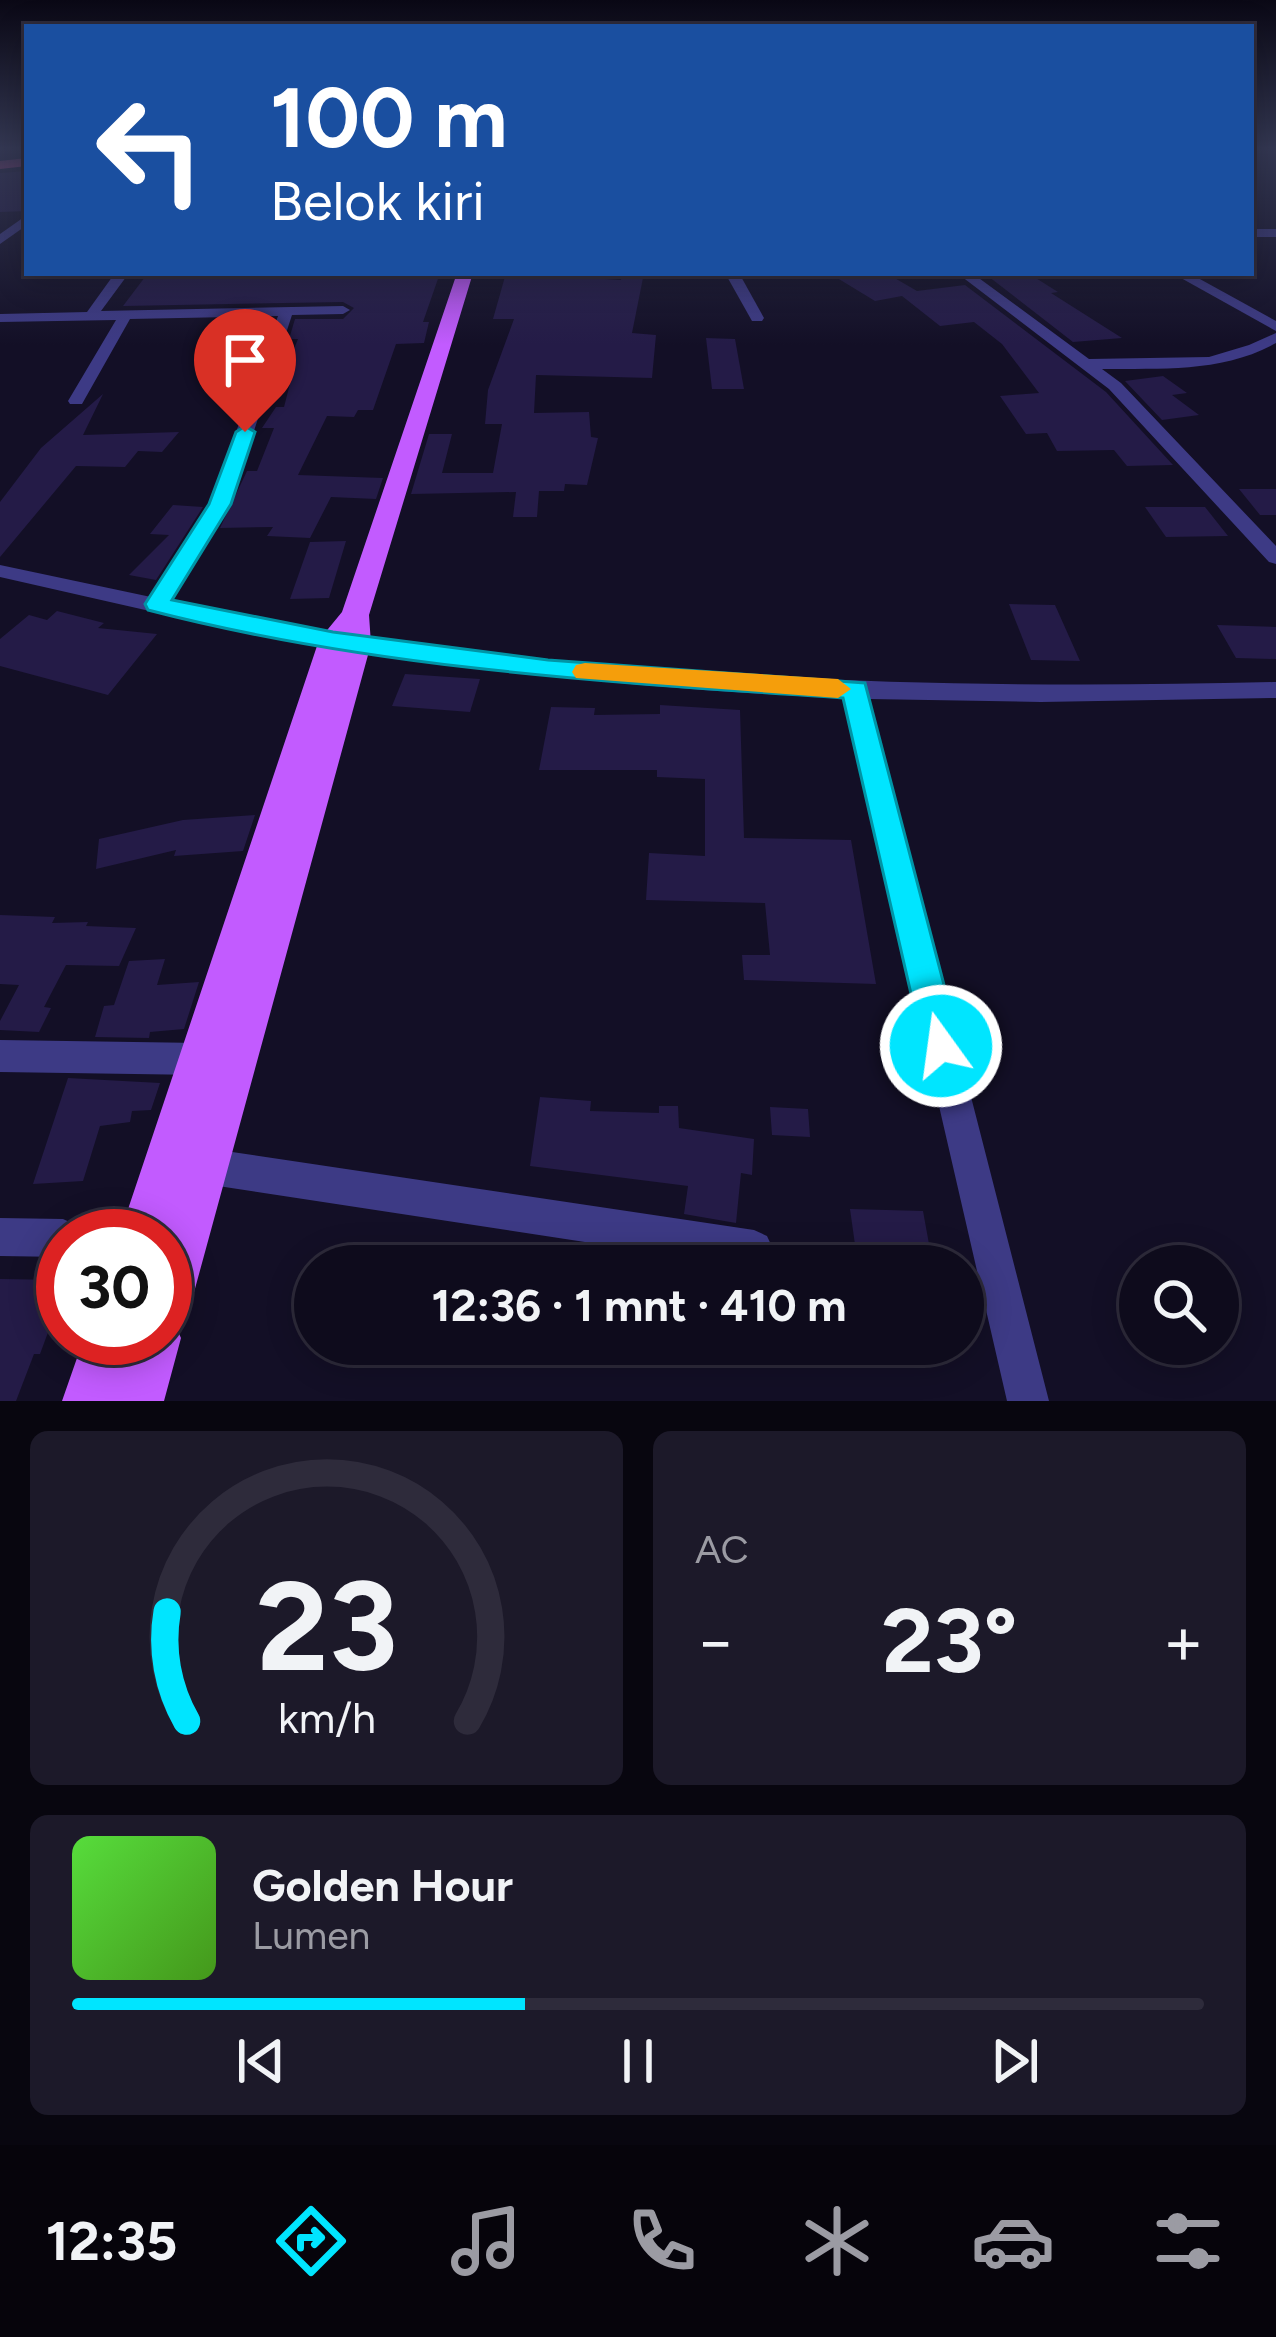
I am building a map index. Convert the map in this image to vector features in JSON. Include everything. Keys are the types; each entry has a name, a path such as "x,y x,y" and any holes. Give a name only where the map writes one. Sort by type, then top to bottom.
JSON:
{"main road":[{"path":"151,1209 464,276"},
{"path":"192,1212 348,633"},
{"path":"88,1401 100,1365"},
{"path":"137,1401 148,1365"}],"street":[{"path":"0,240 24,221"},
{"path":"90,316 120,276"},
{"path":"734,276 757,318"},
{"path":"968,276 1089,364 1133,403 1276,558"},
{"path":"1184,276 1276,327"},
{"path":"0,318 343,310"},
{"path":"157,604 220,504 286,312"},
{"path":"76,401 125,316"},
{"path":"1089,364 1169,367 1244,352 1276,337"},
{"path":"0,571 157,604 548,669 855,690 1129,694 1276,690"},
{"path":"855,690 1028,1401"},
{"path":"0,1056 201,1059"},
{"path":"205,1166 728,1245"},
{"path":"0,1237 36,1238"}],"building":[{"path":"146,276 439,276 423,322 429,322 424,343 396,344 373,410 358,410 354,417 327,416 298,475 383,478 376,499 331,497 310,538 267,536 273,527 220,528 247,471 257,471 274,428 262,428 276,407 284,407 294,368 286,368 298,339 289,339 295,319 343,319 354,308 343,302 123,306"},
{"path":"505,276 621,280 622,276 643,276 632,333 656,335 652,378 536,375 534,413 589,412 591,437 598,438 587,485 565,484 564,491 539,491 537,517 513,517 516,492 411,494 429,434 452,434 442,473 493,473 502,424 485,424 488,390 514,319 493,319"},
{"path":"834,276 891,276 917,291 965,285 1106,392 1173,465 1127,466 1114,450 1057,451 1047,433 1026,434 1000,396 1039,393 1002,344 974,322 940,326 902,296 875,301"},
{"path":"988,276 1033,276 1122,338 1073,342"},
{"path":"706,338 735,339 744,389 712,389"},
{"path":"1163,376 1187,393 1172,395 1199,415 1162,420 1125,381"},
{"path":"103,394 83,435 179,432 162,452 138,451 125,467 76,466 0,557 0,502 41,448"},
{"path":"1239,489 1276,489 1276,515 1260,515"},
{"path":"173,505 203,507 156,580 129,575 169,535 150,534"},
{"path":"1145,507 1205,507 1228,536 1166,537"},
{"path":"346,541 329,598 290,599 310,542"},
{"path":"1009,604 1055,605 1080,661 1031,660"},
{"path":"57,611 104,623 98,628 157,634 108,695 0,666 0,639 29,615 47,620"},
{"path":"1217,625 1276,627 1276,659 1236,658"},
{"path":"405,674 480,679 470,712 392,706"},
{"path":"660,705 740,710 744,838 851,840 876,984 744,980 742,955 770,955 765,903 646,900 649,853 705,856 705,779 657,777 657,770 539,770 551,707 595,708 594,715 660,714"},
{"path":"255,815 243,851 174,856 176,850 96,869 99,839 183,820"},
{"path":"0,915 136,928 119,966 66,965 44,1007 51,1008 39,1032 0,1030 19,985 0,984"},
{"path":"165,959 157,985 199,982 184,1029 150,1032 149,1038 95,1037 104,1006 114,1005 129,961"},
{"path":"68,1078 160,1083 151,1110 132,1111 130,1122 100,1126 83,1181 33,1184"},
{"path":"540,1097 591,1101 590,1111 659,1113 659,1106 678,1106 679,1128 754,1139 752,1175 741,1173 736,1223 684,1214 688,1186 530,1166"},
{"path":"770,1107 808,1109 810,1137 772,1135"},
{"path":"850,1209 923,1211 929,1245 855,1245"},
{"path":"0,1279 36,1280 36,1354 16,1401 0,1401"}],"slow traffic":[{"path":"585,672 838,689"}],"route":[{"path":"245,432 220,504 157,604 333,640 548,669 855,690 941,1046"}]}
